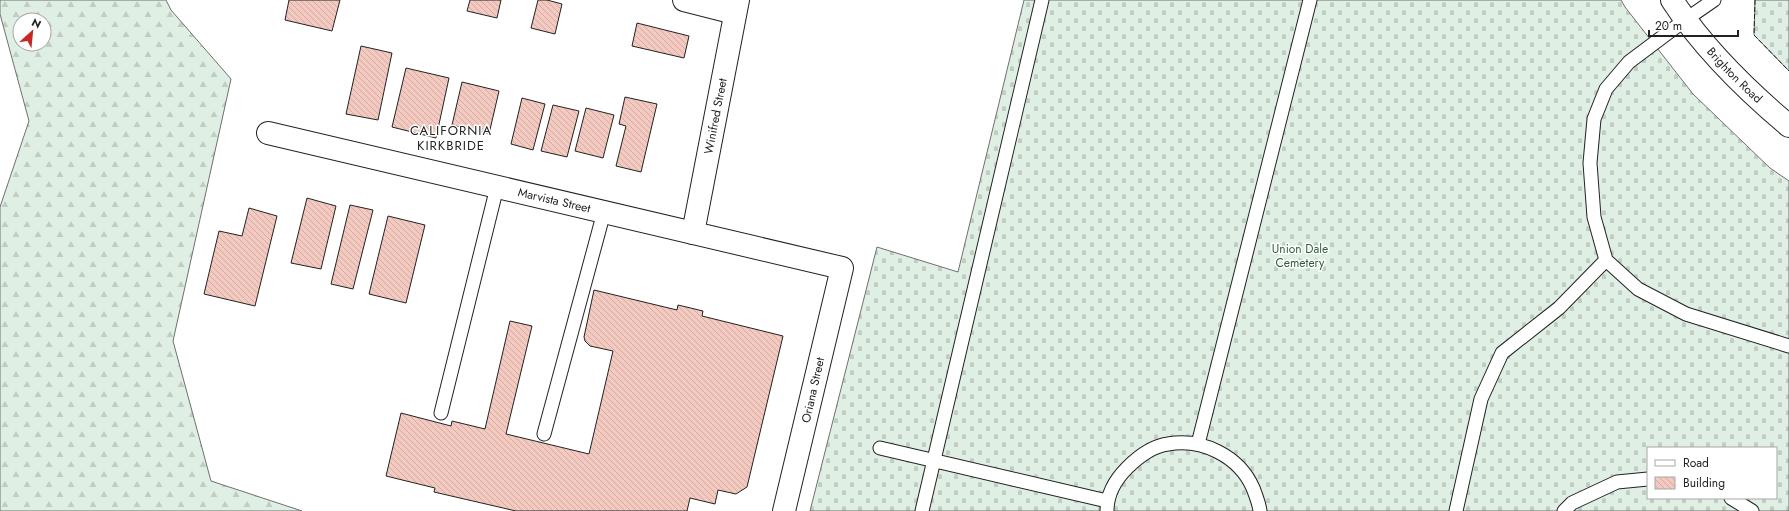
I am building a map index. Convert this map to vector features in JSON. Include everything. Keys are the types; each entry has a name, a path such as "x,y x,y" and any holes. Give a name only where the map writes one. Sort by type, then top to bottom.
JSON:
{"street":[{"path":"684,0 736,6"},
{"name":"Brighton Road","path":"1672,0 1685,20 1727,68 1760,102 1789,126"},
{"name":"Winifred Street","path":"693,233 736,6"},
{"name":"Marvista Street","path":"268,132 842,268"},
{"name":"Oriana Street","path":"784,511 842,268"}],"lane":[{"path":"922,511 1042,0"},
{"path":"1198,444 1310,0"},
{"path":"1714,0 1629,62 1606,89 1594,119 1590,164 1594,217 1606,260 1638,289 1686,314 1789,346"},
{"path":"441,413 497,187"},
{"path":"544,434 604,212"},
{"path":"1456,511 1481,399 1502,353 1559,308 1606,260"},
{"path":"880,448 934,460 1107,506 1118,477 1139,456 1167,444 1198,444 1226,455 1248,476 1260,504 1260,511"},
{"path":"1564,511 1572,503 1617,482 1647,479"},
{"path":"1733,499 1752,511"}],"green space":[{"path":"0,0 166,0 171,10 231,79 173,341 211,481 302,511 0,511 0,207 29,121 0,14"},
{"name":"Union Dale Cemetery","path":"1024,0 1621,0 1693,94 1770,168 1789,181 1789,511 810,511 877,247 958,272"},
{"path":"1755,0 1789,0 1789,71 1754,35"}],"building":[{"path":"289,0 340,0 332,31 285,20"},
{"path":"470,0 501,0 497,18 467,11"},
{"path":"538,0 547,0 562,4 555,34 531,28"},
{"path":"637,23 689,36 684,58 632,46"},
{"path":"361,46 392,53 378,120 346,114"},
{"path":"406,68 449,78 436,138 392,127"},
{"path":"462,82 499,91 489,134 452,125"},
{"path":"625,97 657,104 641,172 616,166 626,126 619,124"},
{"path":"522,98 545,104 533,150 511,144"},
{"path":"553,105 579,111 567,157 541,151"},
{"path":"586,108 614,115 603,158 575,151"},
{"path":"307,198 336,206 321,269 291,263"},
{"path":"350,205 373,210 353,289 331,284"},
{"path":"249,208 277,216 255,306 204,294 219,231 242,236"},
{"path":"388,216 425,225 406,303 369,294"},
{"path":"594,290 677,310 678,305 703,311 702,316 783,336 747,487 736,494 718,490 715,504 690,498 687,511 516,511 434,492 435,488 386,476 401,413 451,426 452,421 485,429 510,321 532,326 506,434 589,454 613,351 590,346 585,341 584,337"}],"fence":[{"path":"1755,0 1754,35 1789,71"}],"district":[{"name":"CALIFORNIA KIRKBRIDE","path":"451,138"}]}
